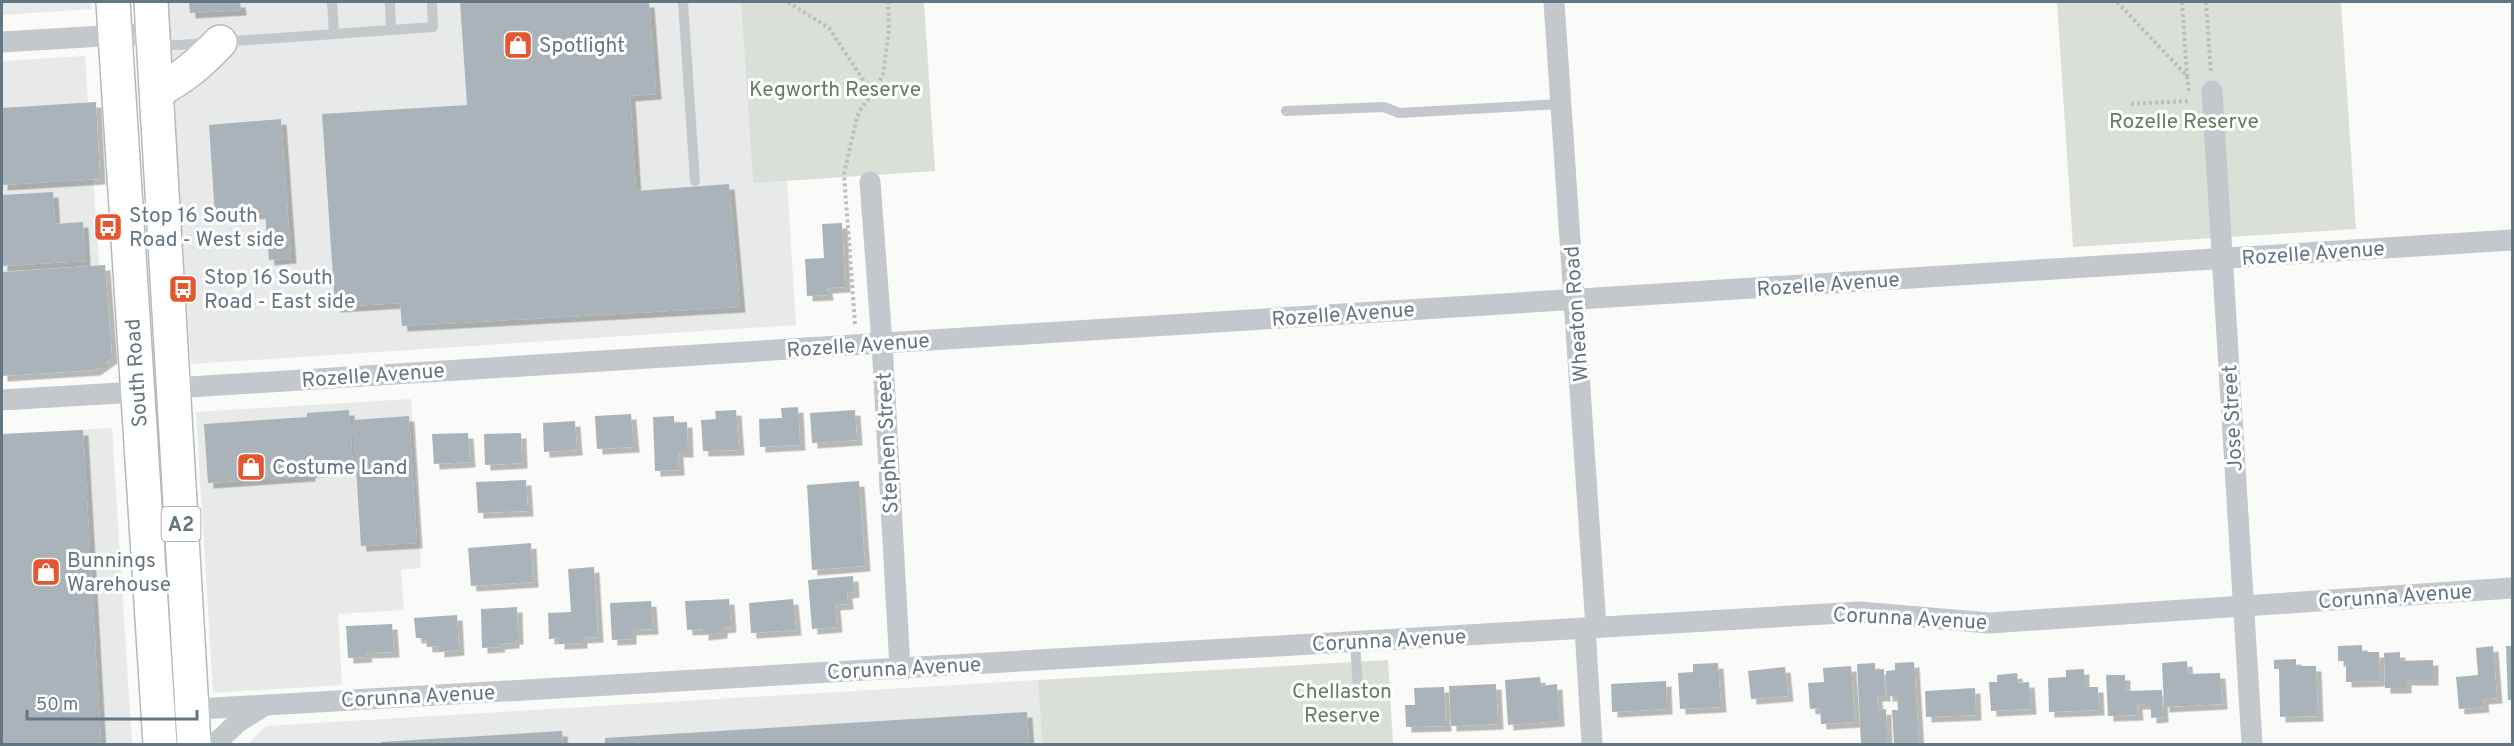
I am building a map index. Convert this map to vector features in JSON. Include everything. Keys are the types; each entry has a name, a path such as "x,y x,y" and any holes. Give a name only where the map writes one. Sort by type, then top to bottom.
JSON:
{"highway":[{"name":"South Road","path":"113,2 160,744"},
{"name":"South Road","path":"152,17 194,744"},
{"path":"157,91 179,80 197,67 220,42"}],"street":[{"name":"Wheaton Road","path":"1554,2 1575,300 1590,628 1592,744"},
{"path":"2,42 114,35 152,17"},
{"name":"Jose Street","path":"2212,91 2252,744"},
{"name":"Stephen Street","path":"870,182 882,343 900,668"},
{"name":"Rozelle Avenue","path":"174,388 2512,240"},
{"path":"2,400 137,392"},
{"name":"Corunna Avenue","path":"158,711 1860,612 1989,622 2512,588"},
{"name":"Corunna Avenue","path":"215,744 238,722 265,705"}],"lane":[{"path":"332,2 334,33"},
{"path":"390,2 392,29"},
{"path":"152,17 169,45 433,27 432,2"},
{"path":"683,2 695,181"},
{"path":"1286,111 1384,106 1399,112 1561,104"},
{"path":"1355,642 1358,688"}],"path":[{"path":"788,2 829,28 872,93"},
{"path":"2117,2 2187,76"},
{"path":"2182,2 2190,112"},
{"path":"2206,2 2212,91"},
{"path":"2131,104 2189,100"}],"shaded area":[{"path":"2,2 91,2 92,9 2,15"},
{"path":"166,2 741,2 753,183 787,181 796,325 191,364"},
{"path":"85,56 106,367 2,373 2,61"},
{"path":"411,399 421,568 401,570 404,610 338,614 342,685 213,693 196,412"},
{"name":"Bunnings Warehouse","path":"112,428 132,744 2,744 2,434"},
{"path":"1038,680 1042,744 248,744 266,726"}],"green space":[{"name":"Kegworth Reserve","path":"741,2 924,2 935,171 753,183"},
{"name":"Rozelle Reserve","path":"2057,2 2341,2 2356,229 2073,247"},
{"name":"Chellaston Reserve","path":"1388,660 1393,744 1042,744 1038,680"}],"building":[{"path":"189,2 240,2 241,10 190,13"},
{"path":"460,2 649,2 656,94 630,96 636,191 729,184 740,307 402,326 400,303 335,307 322,114 467,105"},
{"path":"96,102 100,179 2,185 2,108"},
{"path":"281,119 291,258 269,260 265,213 215,216 209,125"},
{"path":"53,192 55,224 83,222 85,261 2,266 2,195"},
{"path":"842,223 845,287 827,288 828,295 807,296 805,259 824,258 822,224"},
{"path":"105,265 112,358 95,370 2,376 2,272"},
{"path":"798,407 800,445 760,447 759,419 782,418 781,408"},
{"path":"349,410 353,469 310,472 310,476 208,483 204,424 307,417 307,413"},
{"path":"736,410 739,450 703,451 701,420 716,419 715,411"},
{"path":"855,410 857,440 812,443 810,413"},
{"path":"631,414 634,447 597,449 595,416"},
{"path":"409,416 417,543 361,546 353,420"},
{"path":"674,416 674,423 687,422 688,452 678,452 679,470 655,471 653,417"},
{"path":"575,421 577,450 544,452 543,423"},
{"name":"Bunnings Warehouse","path":"83,430 101,744 2,744 2,434"},
{"path":"468,433 470,462 434,464 432,434"},
{"path":"521,433 522,463 485,465 484,434"},
{"path":"526,480 528,511 478,513 476,482"},
{"path":"859,481 865,566 812,570 807,485"},
{"path":"531,543 533,582 471,586 468,548"},
{"path":"594,567 598,637 582,638 582,643 559,644 559,638 549,639 548,613 571,612 568,569"},
{"path":"853,576 854,592 847,593 848,604 835,605 837,627 812,629 808,580"},
{"path":"729,599 731,627 722,628 722,633 703,635 703,629 687,630 685,601"},
{"path":"793,599 796,630 751,633 749,603"},
{"path":"651,601 653,629 631,630 631,639 612,640 610,603"},
{"path":"517,607 518,639 514,639 514,643 499,644 500,647 482,648 481,609"},
{"path":"457,615 459,650 439,652 439,646 427,647 426,638 416,638 414,618"},
{"path":"392,624 394,652 366,653 367,657 348,658 346,626"},
{"path":"2362,645 2362,652 2379,652 2380,681 2346,682 2346,661 2338,661 2338,646"},
{"path":"2493,646 2497,698 2483,699 2484,707 2459,709 2456,677 2478,675 2476,648"},
{"path":"2506,646 2512,646 2512,700 2508,700"},
{"path":"2400,652 2400,661 2433,660 2433,680 2406,680 2406,688 2385,688 2384,653"},
{"path":"2296,659 2296,666 2316,666 2318,716 2280,717 2279,669 2274,669 2274,660"},
{"path":"2187,661 2188,674 2220,673 2222,704 2164,707 2162,663"},
{"path":"1914,662 1919,744 1894,744 1892,710 1898,710 1897,696 1887,696 1886,671 1895,670 1895,663"},
{"path":"1718,663 1721,707 1680,709 1678,673 1693,672 1693,664"},
{"path":"1875,663 1875,670 1884,669 1885,696 1877,696 1878,710 1886,709 1887,744 1861,744 1857,664"},
{"path":"1851,666 1855,722 1821,724 1820,708 1810,709 1808,683 1824,682 1823,668"},
{"path":"1785,667 1788,696 1751,699 1748,671"},
{"path":"2084,669 2084,687 2098,687 2099,710 2049,712 2048,678 2066,677 2066,670"},
{"path":"2017,673 2018,683 2029,682 2031,709 1991,711 1989,682 1997,682 1997,675"},
{"path":"2106,675 2125,675 2125,691 2162,690 2163,717 2151,718 2151,704 2137,704 2138,715 2108,716"},
{"path":"1540,677 1541,686 1557,684 1559,721 1508,725 1505,680"},
{"path":"1666,681 1667,709 1612,712 1611,684"},
{"path":"1496,684 1498,724 1451,726 1449,686"},
{"path":"1444,687 1446,726 1406,727 1405,705 1415,705 1414,688"},
{"path":"1975,688 1976,715 1926,717 1925,691"},
{"path":"1027,712 1029,744 605,744 605,738"},
{"path":"562,731 563,744 381,744 381,742"}],"place":[{"name":"Spotlight","path":"518,45"},
{"name":"Stop 16 South Road - West side","path":"108,227"},
{"name":"Stop 16 South Road - East side","path":"183,289"},
{"name":"Costume Land","path":"251,467"},
{"name":"Bunnings Warehouse","path":"46,572"}]}
